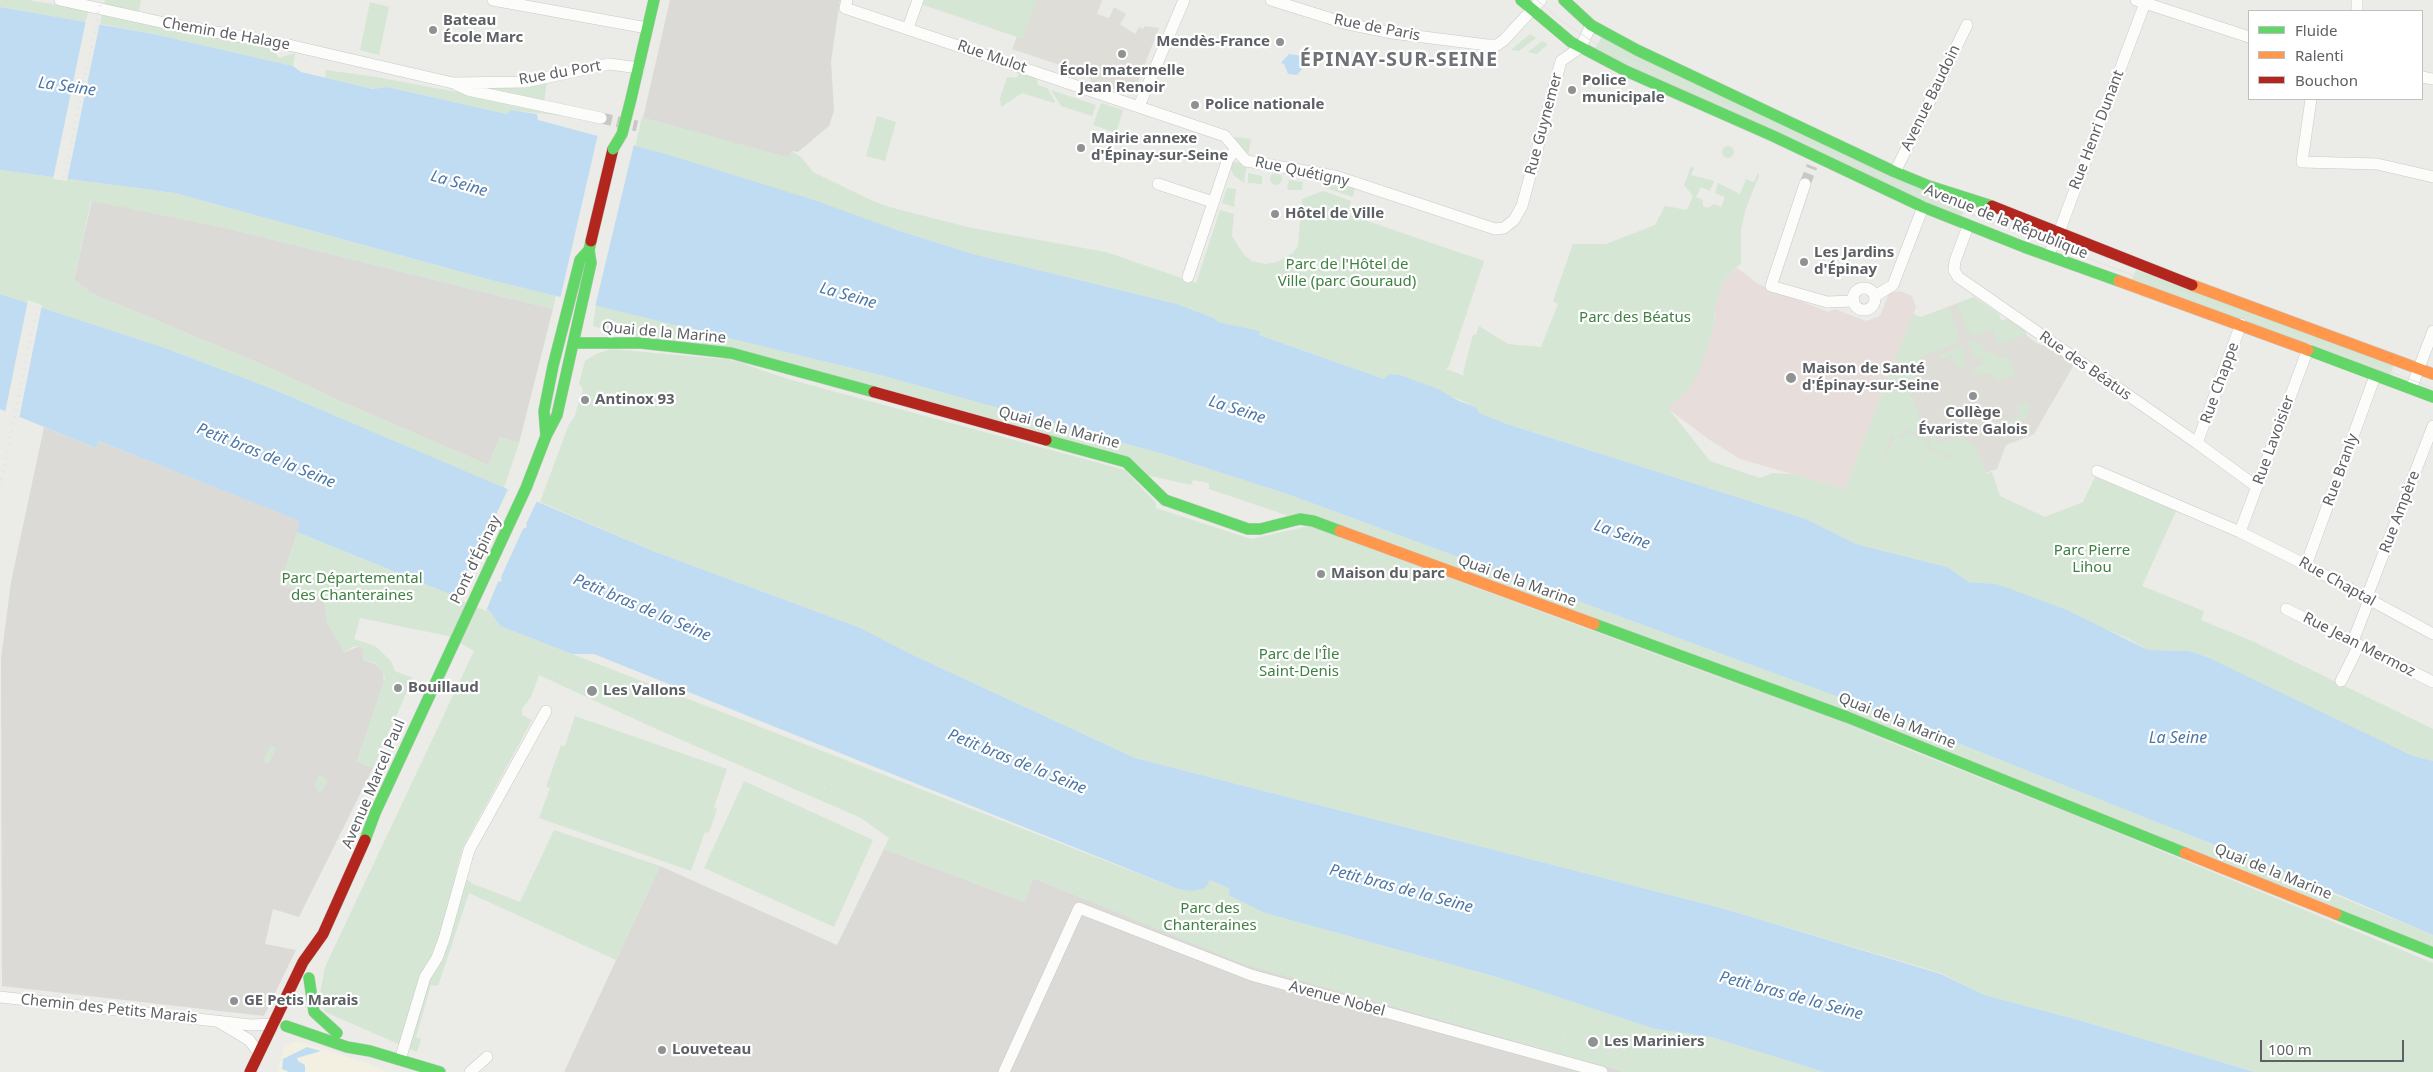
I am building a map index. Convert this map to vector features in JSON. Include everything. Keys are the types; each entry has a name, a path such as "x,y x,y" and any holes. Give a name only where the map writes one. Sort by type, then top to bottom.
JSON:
{"main road":[{"path":"642,0 642,27"},
{"path":"546,436 544,411 567,308 580,260 589,250 613,149 622,134 626,98 642,27 654,0"},
{"name":"Avenue de la République","path":"1521,0 1571,42 1626,71 1814,161 1968,226 2241,324 2433,397"},
{"name":"Avenue de la République","path":"1564,0 1591,24 1637,50 1896,172 2059,232 2176,280 2433,374"},
{"name":"Pont d'Épinay","path":"452,645 497,552 526,488 546,436 557,415 592,263 589,250"},
{"name":"Quai de la Marine","path":"560,340 574,343 641,343 730,354 1126,462 1165,500 1248,529 1260,529 1300,519 1313,521 1846,717 2433,953"},
{"name":"Avenue Marcel Paul","path":"298,1001 309,978 323,934 452,645"},
{"name":"Avenue Marcel Paul","path":"263,1072 283,1023 303,962 323,934"},
{"path":"309,978 314,1012 337,1033"},
{"path":"283,1023 298,1022 337,1033 356,1040 370,1050"},
{"path":"283,1023 302,1034 347,1047 370,1050 440,1072"},
{"name":"Avenue Marcel Paul","path":"250,1072 259,1053 283,1023"}],"street":[{"name":"Chemin de Halage","path":"60,0 165,23 294,46 393,68"},
{"path":"493,0 642,27"},
{"path":"908,28 918,0"},
{"path":"1139,106 1184,0"},
{"name":"Rue de Paris","path":"1271,0 1348,24 1392,33 1487,46 1497,45 1504,40 1541,0"},
{"path":"2141,2 2248,37"},
{"name":"Rue Henri Dunant","path":"2048,256 2059,232 2141,2"},
{"name":"Rue Mulot","path":"846,4 908,28 1139,106"},
{"path":"1581,47 1591,24"},
{"name":"Avenue Baudoin","path":"1896,172 1967,25"},
{"name":"Rue Guynemer","path":"1504,228 1514,220 1522,206 1561,61 1581,47"},
{"name":"Rue du Port","path":"393,68 453,83 525,82 609,64 633,67"},
{"path":"453,83 468,90 601,118"},
{"path":"2312,100 2302,162 2377,164 2433,177"},
{"name":"Rue Quétigny","path":"1139,106 1155,114 1225,136 1246,160 1335,176 1487,227 1504,228"},
{"path":"1188,277 1228,158 1236,149"},
{"path":"1158,184 1213,202"},
{"path":"1805,184 1771,286 1827,302 1854,300 1859,309 1866,310 1874,305 1874,296 1894,285 1923,207"},
{"name":"Rue des Béatus","path":"1968,226 1954,261 1954,270 1958,277 2198,443 2257,487"},
{"name":"Rue Chappe","path":"2198,443 2241,324"},
{"path":"2411,389 2433,331"},
{"name":"Rue Lavoisier","path":"2240,532 2308,349"},
{"name":"Rue Branly","path":"2306,565 2375,376"},
{"name":"Rue Ampère","path":"2341,681 2356,643 2368,599 2433,426"},
{"name":"Rue Chaptal","path":"2098,471 2240,532 2306,565 2433,634"},
{"name":"Rue Jean Mermoz","path":"2286,609 2433,682"},
{"path":"400,1060 425,977 437,958 444,939 469,850 546,711"},
{"name":"Avenue Nobel","path":"1004,1072 1079,908 1250,975 1602,1072"},
{"name":"Chemin des Petits Marais","path":"0,997 255,1025 283,1023"},
{"name":"Chemin des Petits Marais","path":"218,1020 249,1040 259,1053"},
{"path":"470,1072 487,1057"}],"shaded area":[{"path":"670,0 840,0 831,61 834,111 829,126 798,152 792,151 789,158 643,118"},
{"path":"1036,0 1102,0 1097,14 1109,18 1114,7 1126,14 1120,24 1135,34 1139,27 1143,29 1145,26 1159,28 1135,89 1127,93 1091,82 1090,78 1060,65 1012,49 1017,37 1023,38"},
{"path":"92,200 226,228 553,309 519,443 500,437 488,465 342,402 263,365 91,293 74,280"},
{"name":"Maison de Santé d'Épinay-sur-Seine","path":"1737,268 1758,284 1828,312 1835,309 1866,321 1880,316 1889,293 1900,291 1912,296 1916,307 1845,489 1740,459 1707,438 1667,408 1690,387 1714,327 1715,305 1724,280"},
{"name":"Collège Évariste Galois","path":"1974,297 1999,314 2001,321 2007,319 2025,331 2027,336 2035,342 2042,346 2045,342 2075,363 2034,434 2006,445 1997,469 1935,492 1879,470 1894,428 1921,317"},
{"path":"44,427 96,448 99,441 301,521 280,585 314,595 324,600 328,624 345,652 360,646 363,650 363,660 376,664 383,672 384,684 357,761 373,768 299,917 273,909 265,944 296,950 264,1016 2,986 1,659 11,582"},
{"path":"884,849 1025,902 1033,878 1245,964 1625,1072 564,1072 660,866 837,945"},
{"path":"297,1041 370,1064 388,1072 277,1072 285,1046"}],"green space":[{"path":"0,0 28,0 89,10 85,22 0,7"},
{"path":"105,0 141,0 139,11 103,5"},
{"path":"923,0 1036,0 1023,39 921,4"},
{"path":"370,2 389,7 379,55 360,50"},
{"path":"102,13 268,43 279,58 295,53 293,66 154,34 100,24"},
{"path":"1530,34 1536,38 1519,51 1511,50"},
{"path":"1602,36 1967,202 1961,218 1594,50"},
{"path":"1542,41 1548,44 1537,54 1528,52"},
{"path":"326,70 376,77 521,104 581,118 511,110 507,114 387,87 374,89 325,78"},
{"path":"1019,72 1036,76 1038,85 1047,88 1055,101 1054,103 1022,93 1001,107 1000,98 1007,77 1017,78"},
{"path":"547,81 544,103 483,88"},
{"path":"1051,90 1096,105 1092,116 1061,106"},
{"path":"1101,103 1123,110 1116,133 1093,125"},
{"path":"877,116 896,122 885,161 866,156"},
{"path":"642,117 789,158 792,151 801,157 813,172 875,202 893,208 972,228 1106,252 1196,283 1220,210 1234,214 1232,236 1244,255 1252,261 1265,264 1277,262 1293,253 1298,246 1302,199 1323,191 1351,201 1348,213 1312,202 1484,261 1449,366 1446,369 1465,376 1463,373 1473,335 1476,335 1479,326 1508,344 1541,347 1558,304 1553,301 1573,244 1606,244 1655,225 1665,206 1687,210 1693,196 1684,185 1691,167 1694,168 1691,175 1714,181 1710,191 1701,187 1696,197 1703,200 1703,206 1708,208 1714,204 1721,207 1725,197 1715,193 1718,183 1740,194 1746,179 1754,182 1758,172 1759,176 1746,208 1741,229 1741,263 1724,280 1715,305 1714,327 1700,369 1690,387 1668,408 1710,461 1760,478 1773,473 1792,474 1845,489 1913,314 1921,317 1949,307 1958,331 1956,343 1919,358 1922,367 1913,371 1916,380 1907,385 1924,428 1931,431 1928,439 1904,429 1901,435 1898,434 1897,436 1902,438 1905,432 1929,442 1926,448 1952,459 1953,457 1929,447 1931,440 1934,433 1940,444 1960,436 1975,446 1986,474 1992,472 2000,496 2045,517 2083,502 2095,477 2164,506 2167,504 2177,509 2142,586 2204,611 2201,620 2252,641 2433,729 2433,761 2413,756 2189,651 2148,650 2127,638 1997,584 1969,582 1947,567 1856,544 1806,519 1507,424 1479,413 1476,407 1456,398 1384,379 1259,335 1259,331 1218,322 1214,318 1177,304 973,254 635,147","holes":["1892,435 1895,436 1880,469"]},
{"path":"1234,137 1251,139 1248,156 1243,151"},
{"path":"1726,146 1730,146 1734,152 1730,158 1726,158 1722,154 1722,150"},
{"path":"1232,162 1247,163 1244,183 1234,176 1230,167"},
{"path":"0,170 175,193 487,279 556,295 553,309 226,228 91,201 74,280 91,293 263,365 342,402 488,465 500,437 519,443 504,488 270,388 165,348 0,294"},
{"path":"1248,173 1262,176 1262,184 1248,183"},
{"path":"1274,173 1278,173 1282,179 1278,185 1274,185 1270,181 1270,177"},
{"path":"1289,180 1303,182 1302,190 1288,190"},
{"path":"1331,180 1355,188 1353,197 1326,188"},
{"path":"1227,188 1236,189 1234,207 1222,203"},
{"path":"2136,270 2394,364 2390,376 2131,282"},
{"path":"1974,297 1999,314 2001,321 2007,319 2025,331 2026,335 1998,345 1992,329 1975,336 1966,330 1957,304"},
{"path":"596,305 880,375 1163,454 1290,495 1882,713 2157,822 2433,935 2433,948 2330,906 1289,516 1209,489 1209,483 1193,480 1191,485 1146,475 1016,427 622,335 593,326"},
{"path":"1970,339 1982,346 1984,354 1990,351 2000,358 2009,357 2015,375 1996,382 1992,373 1983,376 1973,372 1974,368 1984,365 1981,357 1975,358 1968,342"},
{"path":"1959,343 1962,343 1966,354 1962,356 1966,369 1956,365 1952,355 1942,359 1940,355 1960,347"},
{"name":"Parc de l'Île Saint-Denis","path":"611,349 732,360 788,379 1125,470 1156,503 1156,508 1251,539 1309,526 1834,720 2084,819 2433,963 2433,1072 2255,1072 2075,1019 1983,995 1941,973 1725,909 1135,758 913,655 858,627 653,551 540,502 569,424 574,418 583,389 579,384 585,361 596,354"},
{"path":"2023,394 2030,407 2025,418 2009,425 2008,422 2021,416 2017,407 2026,403"},
{"path":"297,532 489,610 500,626 1178,889 1210,880 1231,889 1265,913 1500,978 1655,1029 1711,1037 1824,1072 1625,1072 1246,965 1033,878 1025,902 884,849 889,838 861,818 654,728 539,675 531,697 522,709 522,715 532,720 463,847 456,872 473,884 520,902 554,830 660,866 616,960 469,893 438,986 431,985 416,1037 421,1039 417,1052 325,1012 319,999 325,967 474,651 448,636 360,618 354,639 375,646 391,661 395,671 413,678 373,768 357,761 385,677 376,663 363,660 363,650 360,646 353,647 344,652 328,624 324,600 314,595 280,585"},
{"path":"575,716 727,769 714,807 717,809 709,833 705,832 691,871 539,818 550,788 546,787 561,745 565,746"},
{"path":"271,745 276,748 269,763 263,761"},
{"path":"319,774 328,781 322,791 318,792 315,785"},
{"path":"744,781 873,840 834,927 704,868"}],"water":[{"name":"La Seine","path":"0,7 154,34 293,66 301,72 373,89 387,87 507,114 511,110 537,114 538,120 669,155 814,200 897,230 973,254 1177,304 1214,318 1218,322 1260,331 1259,335 1384,379 1390,374 1400,375 1438,389 1459,401 1476,407 1479,413 1507,424 1806,519 1856,544 1947,567 1969,582 1997,584 2067,610 2148,650 2189,651 2209,658 2413,756 2433,761 2433,935 2328,890 1882,713 1290,495 1163,454 880,375 487,279 175,193 0,170"},
{"path":"1289,54 1302,56 1307,68 1303,68 1297,75 1288,74 1284,64 1281,63"},
{"name":"Petit bras de la Seine","path":"0,294 165,348 270,388 653,551 858,627 913,655 1135,758 1725,909 1941,974 1984,995 2075,1019 2255,1072 1824,1072 1711,1037 1655,1029 1500,978 1265,913 1229,895 1230,889 1210,880 1205,888 1192,891 1178,889 594,654 572,654 500,626 489,610 297,532 300,521 99,441 96,448 0,409"},
{"path":"307,1047 321,1051 297,1058 298,1061 305,1065 305,1072 289,1072 282,1069 283,1059"}],"pier":[{"path":"86,20 100,22 67,181 53,179"},
{"path":"598,134 634,144 595,307 560,299"},
{"path":"28,300 42,305 19,419 5,413"},
{"path":"509,487 538,499 526,524 527,527 523,529 501,577 502,581 498,582 486,611 455,598 470,568 469,565 473,564"}],"tunnel":[{"path":"601,118 637,126"},
{"path":"1805,184 1812,166"}],"tram line":[{"path":"1537,0 1559,19 1608,52 1925,197 2433,388"}],"railway":[{"path":"0,486 101,0"},
{"path":"546,673 790,772 882,815 957,838 1012,863 1125,909 1210,939 1241,944 1262,950 1316,973 1365,978 1454,1012 1591,1046 1675,1072"},
{"path":"1557,1033 1574,1034 1611,1042 1635,1055"}],"traffic: fast":[{"path":"631,99 654,0"},
{"path":"1521,0 1571,42 1626,71 1773,136 1923,207 2024,247 2119,281"},
{"path":"1564,0 1591,25 1637,50 1895,172 1929,186 1992,206"},
{"path":"613,149 622,134 631,99"},
{"path":"365,840 375,813 526,488 546,436 557,415 591,263 589,250 591,241"},
{"path":"546,436 544,411 553,366 580,260 589,250"},
{"path":"574,343 641,343 731,353 874,392"},
{"path":"2308,350 2433,397"},
{"path":"1046,440 1126,462 1165,500 1248,529 1260,529 1300,519 1313,521 1340,531"},
{"path":"1594,624 1847,717 2185,853"},
{"path":"2336,914 2433,953"},
{"path":"309,978 314,1012 337,1033"},
{"path":"286,1026 347,1047 370,1051 440,1072"}],"traffic: slow":[{"path":"2119,281 2308,350"},
{"path":"2192,285 2433,374"},
{"path":"1340,531 1594,624"},
{"path":"2185,853 2336,914"}],"traffic: jam":[{"path":"591,241 613,149"},
{"path":"1992,206 2192,285"},
{"path":"874,392 1046,440"},
{"path":"250,1072 303,962 323,934 365,840"}],"place":[{"name":"Bateau École Marc","path":"433,30"},
{"name":"Mendès-France","path":"1280,42"},
{"name":"École maternelle Jean Renoir","path":"1122,54"},
{"name":"Police municipale","path":"1572,90"},
{"name":"Police nationale","path":"1195,105"},
{"name":"Mairie annexe d'Épinay-sur-Seine","path":"1081,148"},
{"name":"Hôtel de Ville","path":"1275,214"},
{"name":"Les Jardins d'Épinay","path":"1804,262"},
{"name":"Maison de Santé d'Épinay-sur-Seine","path":"1791,378"},
{"name":"Collège Évariste Galois","path":"1973,396"},
{"name":"Antinox 93","path":"585,400"},
{"name":"Maison du parc","path":"1321,574"},
{"name":"Bouillaud","path":"398,688"},
{"name":"Les Vallons","path":"592,691"},
{"name":"GE Petis Marais","path":"234,1001"},
{"name":"Les Mariniers","path":"1593,1042"},
{"name":"Louveteau","path":"662,1050"}],"district":[{"name":"ÉPINAY-SUR-SEINE","path":"1399,60"}],"park label":[{"name":"Parc de l'Hôtel de Ville (parc Gouraud)","path":"1347,274"},
{"name":"Parc des Béatus","path":"1635,318"},
{"name":"Parc Pierre Lihou","path":"2092,560"},
{"name":"Parc Départemental des Chanteraines","path":"352,588"},
{"name":"Parc des Chanteraines","path":"1210,918"}]}
